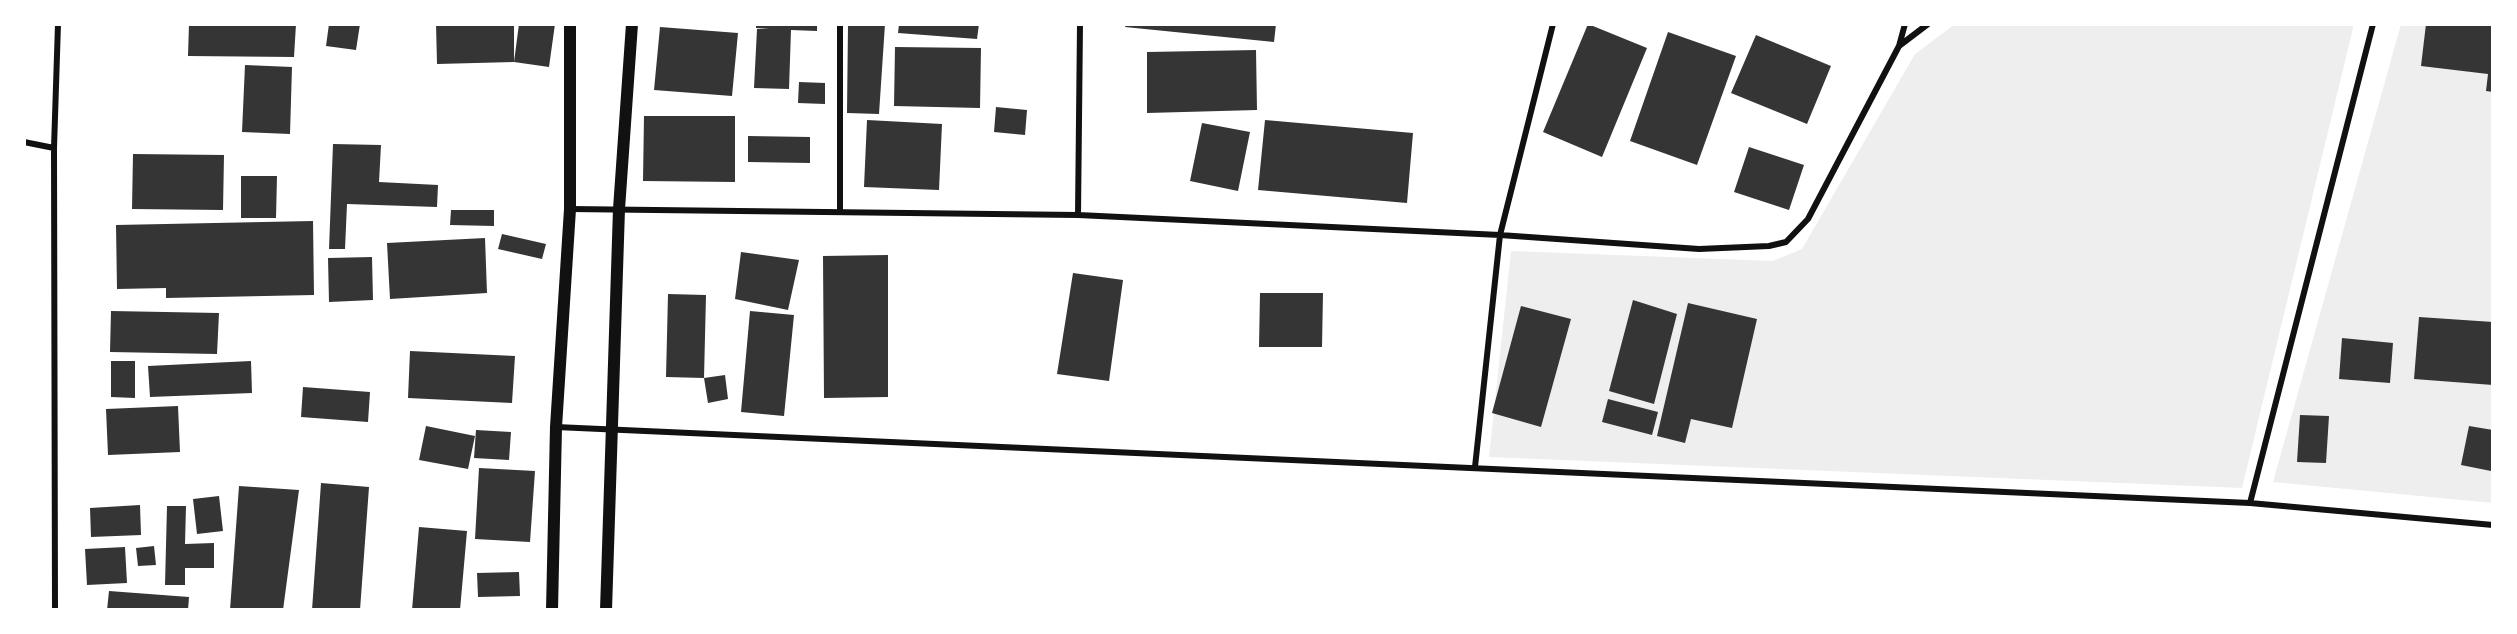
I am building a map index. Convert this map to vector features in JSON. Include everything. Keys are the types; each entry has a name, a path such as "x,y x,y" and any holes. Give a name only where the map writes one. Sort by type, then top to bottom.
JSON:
{"main road":[{"path":"552,610 556,427 570,209 570,24"},
{"path":"606,610 619,209 632,24"}],"street":[{"path":"55,610 54,148 58,24"},
{"path":"840,24 840,212"},
{"path":"1078,215 1080,24"},
{"path":"1475,467 1500,235 1553,24"},
{"path":"570,209 1078,215 1500,235 1699,249 1769,246 1786,242 1808,219 1832,171 1865,115 1899,46 1905,24"},
{"path":"1899,46 1928,24"},
{"path":"2250,502 2373,24"},
{"path":"24,142 54,148"},
{"path":"556,427 2250,502 2493,525"}],"shaded area":[{"path":"1955,24 2354,24 2242,488 1489,457 1511,251 1773,261 1802,249 1915,54"},
{"path":"2401,24 2493,24 2493,503 2273,482"}],"building":[{"path":"189,24 296,24 294,57 188,56"},
{"path":"329,24 360,24 356,50 326,46"},
{"path":"436,24 514,24 514,62 437,64"},
{"path":"519,24 555,24 549,67 514,62"},
{"path":"756,24 817,24 817,31 791,30 789,89 754,88 757,29 769,29 756,28"},
{"path":"848,24 885,24 879,114 847,113"},
{"path":"899,24 979,24 977,39 898,33"},
{"path":"1126,24 1276,24 1274,42 1125,27"},
{"path":"1588,24 1647,48 1602,157 1543,132"},
{"path":"2426,24 2493,24 2493,92 2486,91 2488,74 2421,66"},
{"path":"660,27 738,33 732,96 654,90"},
{"path":"1668,32 1736,56 1697,165 1630,141"},
{"path":"1756,35 1831,66 1807,124 1731,93"},
{"path":"895,47 981,48 980,108 894,106"},
{"path":"1256,50 1257,110 1147,113 1147,52"},
{"path":"245,65 292,67 290,134 242,132"},
{"path":"799,82 825,83 825,104 798,103"},
{"path":"996,107 1027,110 1025,135 994,132"},
{"path":"644,116 735,116 735,182 643,181"},
{"path":"867,120 942,124 939,190 864,187"},
{"path":"1265,120 1413,133 1407,203 1258,190"},
{"path":"1202,123 1250,132 1238,191 1190,181"},
{"path":"748,136 810,137 810,163 748,162"},
{"path":"333,144 381,145 379,182 438,185 437,207 347,204 345,249 329,249"},
{"path":"1749,147 1804,165 1789,210 1734,192"},
{"path":"133,154 224,155 223,210 132,209"},
{"path":"241,176 277,176 276,218 241,218"},
{"path":"451,210 494,210 494,226 450,225"},
{"path":"313,221 314,295 166,298 166,288 117,289 116,225"},
{"path":"502,234 546,244 542,259 498,249"},
{"path":"485,238 487,293 390,299 387,243"},
{"path":"741,252 799,260 788,310 735,299"},
{"path":"888,255 888,397 824,398 823,256"},
{"path":"372,257 373,300 329,302 328,258"},
{"path":"1073,273 1123,280 1109,381 1057,374"},
{"path":"1260,293 1323,293 1322,347 1259,347"},
{"path":"668,294 706,295 704,378 666,377"},
{"path":"1633,300 1677,314 1654,404 1609,391"},
{"path":"1688,303 1757,319 1732,428 1691,419 1685,443 1657,436"},
{"path":"1521,306 1571,319 1541,427 1492,413"},
{"path":"111,311 219,313 217,354 110,352"},
{"path":"750,311 794,315 784,416 741,412"},
{"path":"2419,317 2493,322 2493,385 2414,379"},
{"path":"2342,338 2393,343 2390,383 2339,379"},
{"path":"410,351 515,356 512,403 408,398"},
{"path":"111,361 135,361 135,398 111,397"},
{"path":"251,361 252,393 150,397 148,366"},
{"path":"725,375 728,399 708,403 704,378"},
{"path":"303,387 370,392 368,422 301,417"},
{"path":"1608,399 1658,412 1652,435 1602,422"},
{"path":"178,406 180,452 108,455 106,409"},
{"path":"2300,415 2329,416 2326,463 2297,462"},
{"path":"426,426 475,436 468,469 419,460"},
{"path":"2469,426 2493,430 2491,471 2461,465"},
{"path":"476,430 511,432 509,460 474,458"},
{"path":"479,468 535,471 530,542 475,539"},
{"path":"321,483 369,487 360,610 312,610"},
{"path":"239,486 299,490 283,610 230,610"},
{"path":"219,496 223,531 197,534 193,499"},
{"path":"140,505 141,535 91,537 90,508"},
{"path":"167,506 186,506 185,544 214,543 214,568 185,568 185,585 165,585"},
{"path":"419,527 467,531 460,610 412,610"},
{"path":"154,546 156,565 138,566 136,548"},
{"path":"125,547 127,583 87,585 85,549"},
{"path":"519,572 520,596 478,597 477,573"},
{"path":"109,591 189,597 188,610 107,610"}]}
